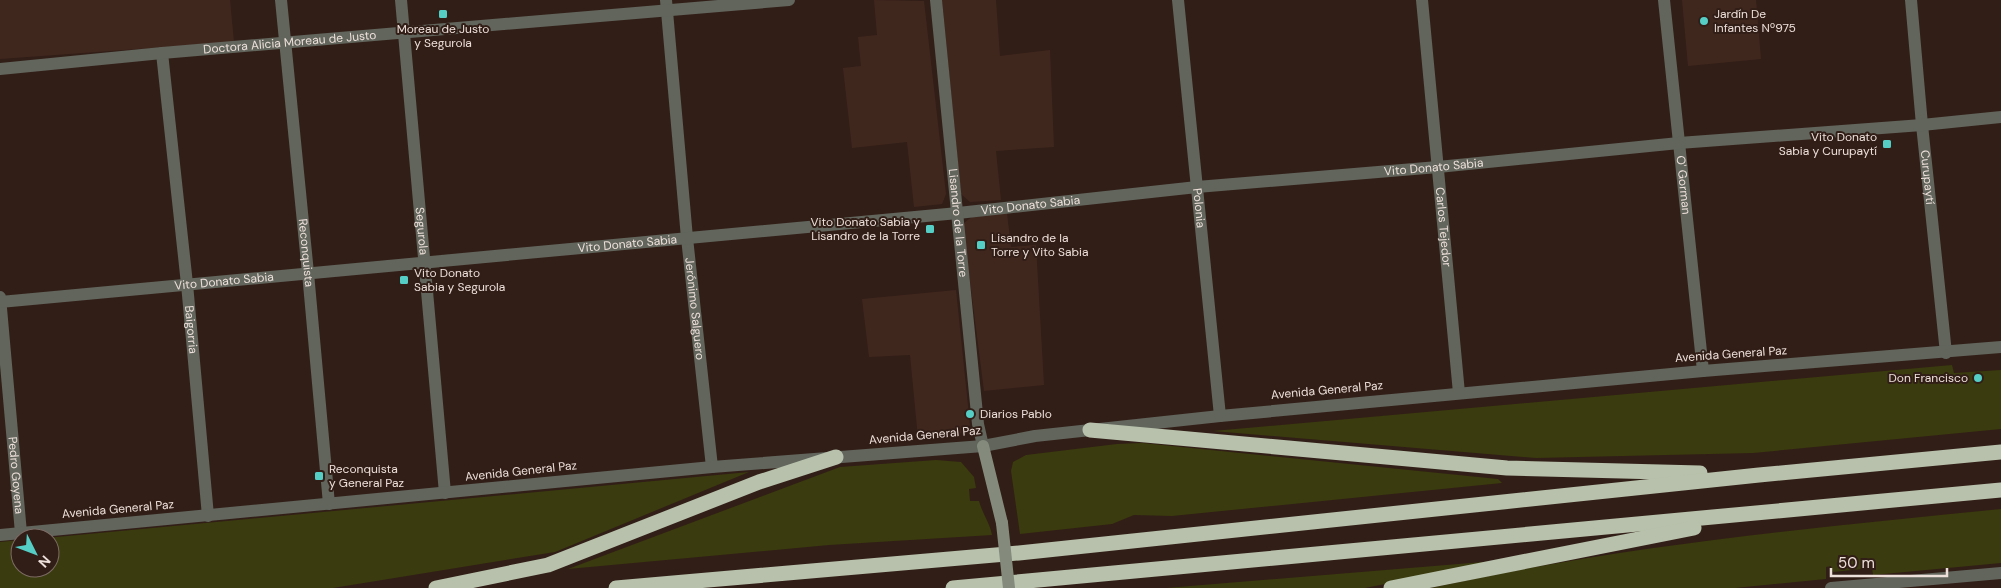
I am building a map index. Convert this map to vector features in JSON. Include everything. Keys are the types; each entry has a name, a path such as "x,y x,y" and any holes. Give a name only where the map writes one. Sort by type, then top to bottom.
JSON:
{"highway":[{"path":"1090,430 1507,468 1759,475"},
{"path":"616,588 1019,553 1759,475 2001,452"},
{"path":"436,588 548,565 759,482 836,457"},
{"path":"953,588 2001,490"},
{"path":"1392,588 1778,512"}],"main road":[{"path":"983,446 1002,523 1009,588"}],"street":[{"name":"Reconquista","path":"280,0 329,504"},
{"name":"Segurola","path":"401,0 445,493"},
{"name":"Doctora Alicia Moreau de Justo","path":"0,69 162,53 404,33 666,5 789,0"},
{"name":"Lisandro de la Torre","path":"936,0 978,424 983,446"},
{"name":"Polonia","path":"1178,0 1220,416"},
{"name":"Carlos Tejedor","path":"1422,0 1459,393"},
{"name":"O' Gorman","path":"1664,0 1703,371"},
{"name":"Curupaytí","path":"1911,0 1946,353"},
{"name":"Jerónimo Salguero","path":"666,5 687,238 712,467"},
{"name":"Baigorria","path":"162,53 188,284 208,516"},
{"name":"Vito Donato Sabia","path":"0,302 958,213 1197,187 1438,167 1679,143 1922,125 2001,117"},
{"name":"Pedro Goyena","path":"0,297 21,528"},
{"name":"Avenida General Paz","path":"60,529 712,467 983,446 1035,436 1459,393 2001,347"},
{"path":"1832,588 1896,585 2001,573"}],"shaded area":[{"path":"0,0 230,0 234,42 0,59"},
{"path":"874,0 924,1 946,194 942,204 914,207 907,142 852,148 843,68 861,66 858,37 877,35"},
{"path":"942,0 996,0 1000,56 1050,50 1054,147 996,151 1001,200 970,202 961,194"},
{"name":"Jardín De Infantes Nº975","path":"1682,0 1756,0 1761,59 1688,66"},
{"path":"1007,213 1011,247 1036,245 1044,385 984,391 963,226 972,217"},
{"path":"956,290 970,425 964,433 918,438 910,355 869,357 862,299"},
{"path":"1952,365 1954,373 2001,370 2001,429 1753,453 1536,458 1213,431"},
{"path":"1142,443 1498,479 1502,483 1172,516 1134,515 1112,524 1020,534 1011,471 1013,462 1026,455 1117,444"},
{"path":"936,460 961,462 974,477 976,488 969,489 970,501 979,501 992,535 829,545 568,569 840,467"},
{"path":"749,472 555,552 333,588 0,588 0,542 10,541 10,578 60,578 60,537"},
{"path":"2001,509 2001,563 1873,575 1872,568 1833,572 1831,566 1826,567 1826,579 1735,588 1431,588 1501,573 1572,561 1715,540"},
{"path":"1507,560 1365,588 1166,588"}],"place":[{"name":"Moreau de Justo y Segurola","path":"443,14"},
{"name":"Jardín De Infantes Nº975","path":"1704,21"},
{"name":"Vito Donato Sabia y Curupaytí","path":"1887,144"},
{"name":"Vito Donato Sabia y Lisandro de la Torre","path":"930,229"},
{"name":"Lisandro de la Torre y Vito Sabia","path":"981,245"},
{"name":"Vito Donato Sabia y Segurola","path":"404,280"},
{"name":"Don Francisco","path":"1978,378"},
{"name":"Diarios Pablo","path":"970,414"},
{"name":"Reconquista y General Paz","path":"319,476"}]}
